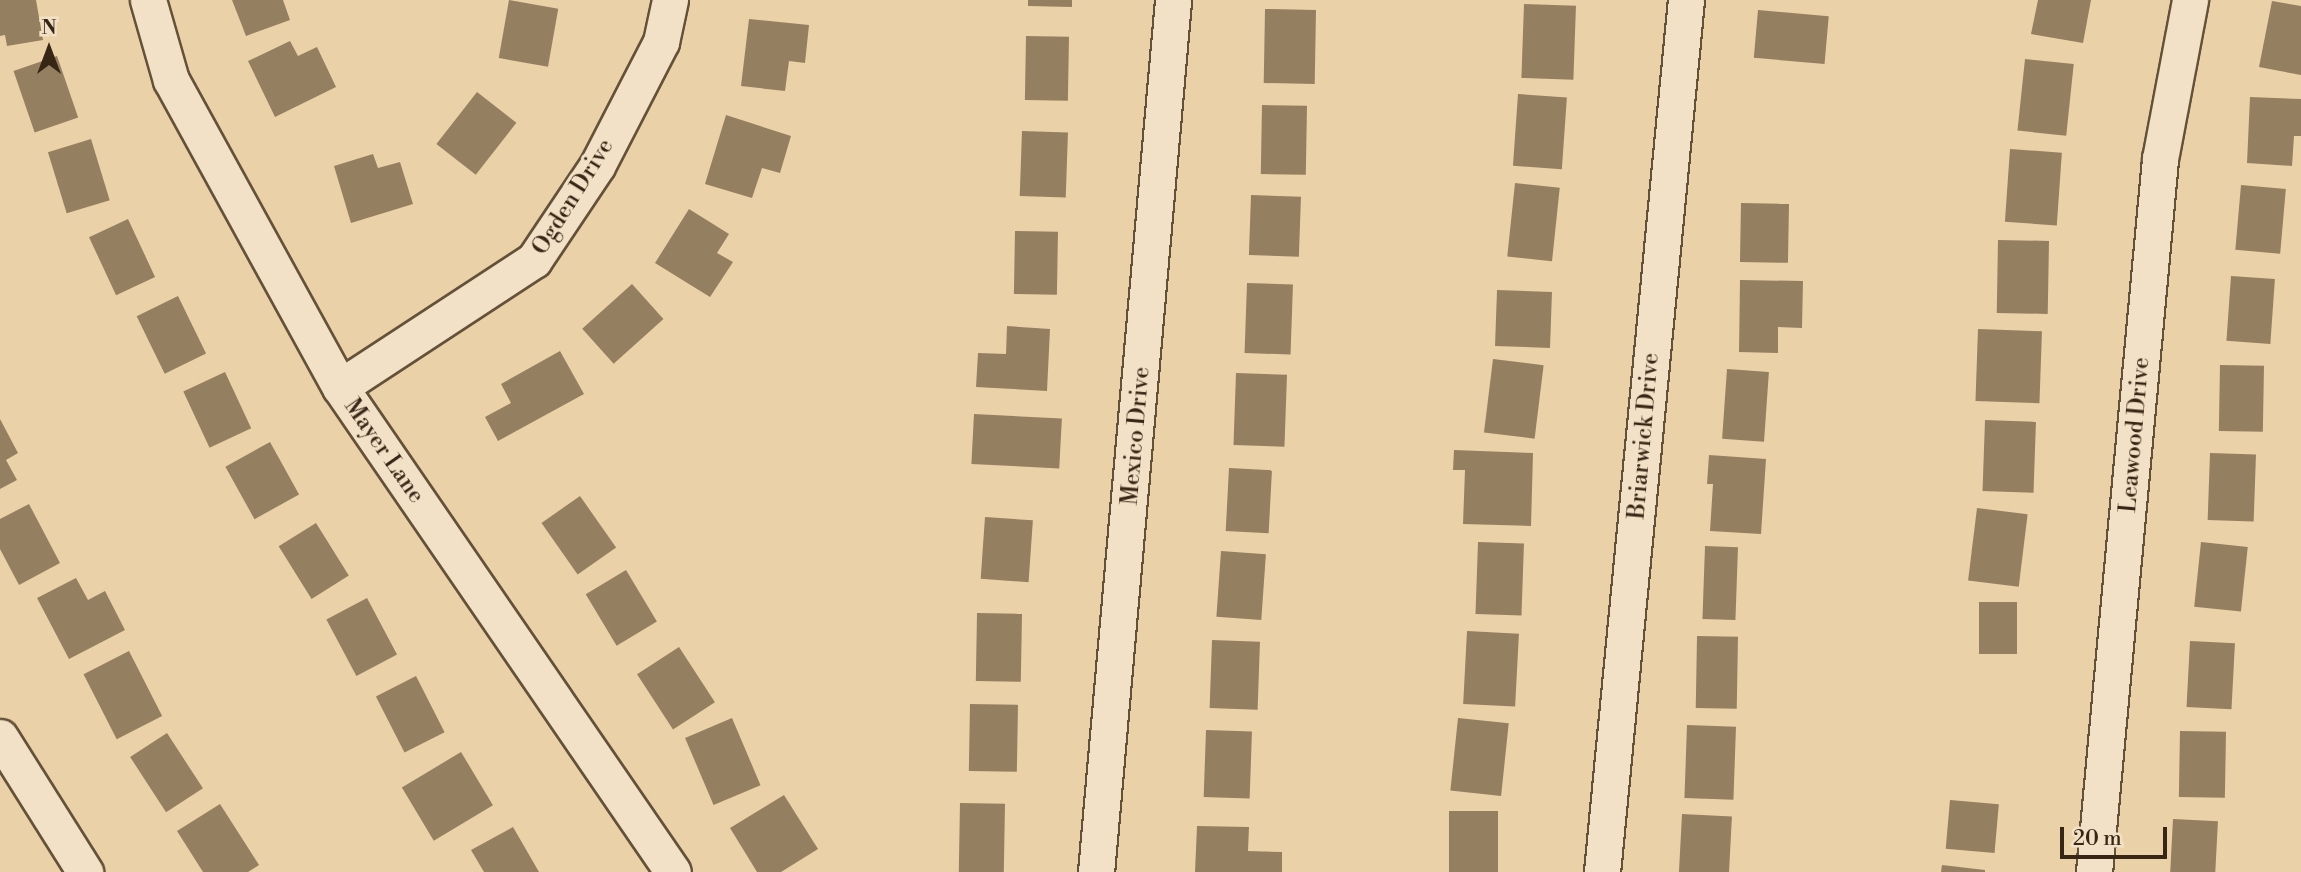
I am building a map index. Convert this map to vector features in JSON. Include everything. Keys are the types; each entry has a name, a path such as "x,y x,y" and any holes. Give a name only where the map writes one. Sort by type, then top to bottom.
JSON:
{"street":[{"name":"Mayer Lane","path":"148,0 171,80 340,387 673,872"},
{"name":"Ogden Drive","path":"340,387 534,260 597,166 661,42 670,0"},
{"name":"Mexico Drive","path":"1096,872 1173,0"},
{"name":"Briarwick Drive","path":"1602,872 1686,0"},
{"name":"Leawood Drive","path":"2095,872 2160,159 2190,0"},
{"path":"0,737 85,872"}],"building":[{"path":"0,0 36,0 43,40 7,46 5,35 0,36"},
{"path":"232,0 283,0 290,20 246,36"},
{"path":"509,0 558,9 548,67 499,58"},
{"path":"1028,0 1072,0 1072,7 1028,6"},
{"path":"2038,0 2091,0 2083,43 2031,34"},
{"path":"2272,1 2301,6 2301,75 2259,67"},
{"path":"1524,4 1576,6 1573,80 1521,78"},
{"path":"1265,9 1316,10 1315,84 1264,83"},
{"path":"1758,10 1829,16 1825,64 1754,58"},
{"path":"749,19 809,25 805,63 789,61 785,91 741,86"},
{"path":"1026,36 1069,37 1068,101 1025,100"},
{"path":"290,41 298,56 317,47 336,87 275,117 248,61"},
{"path":"57,56 78,117 35,132 14,71"},
{"path":"2025,59 2074,64 2066,136 2017,131"},
{"path":"477,92 516,123 476,175 436,144"},
{"path":"1518,94 1567,97 1562,169 1513,166"},
{"path":"2250,97 2301,99 2301,136 2294,136 2292,166 2247,163"},
{"path":"1262,105 1307,106 1306,175 1261,174"},
{"path":"726,115 791,136 780,173 762,168 752,198 705,184"},
{"path":"1022,131 1068,133 1066,198 1020,196"},
{"path":"91,139 110,200 67,213 48,152"},
{"path":"2010,149 2062,153 2057,225 2005,222"},
{"path":"373,154 378,168 400,162 413,204 351,223 334,166"},
{"path":"1515,183 1560,188 1552,261 1507,257"},
{"path":"2241,185 2286,189 2280,254 2235,250"},
{"path":"1251,195 1301,197 1299,257 1249,255"},
{"path":"1741,203 1789,204 1788,263 1740,262"},
{"path":"689,209 729,234 717,253 733,262 710,297 655,263"},
{"path":"128,219 155,277 116,295 89,237"},
{"path":"1015,231 1058,232 1057,295 1014,294"},
{"path":"1998,240 2049,241 2048,314 1997,313"},
{"path":"2231,276 2275,279 2270,344 2226,341"},
{"path":"1740,280 1803,281 1802,328 1778,327 1778,353 1739,352"},
{"path":"1247,283 1293,285 1291,355 1245,353"},
{"path":"632,284 663,319 614,364 582,329"},
{"path":"1497,290 1552,292 1550,348 1495,346"},
{"path":"178,296 206,354 165,374 137,316"},
{"path":"1007,326 1050,329 1047,391 976,387 978,353 1006,354"},
{"path":"1978,329 2042,331 2039,403 1975,401"},
{"path":"560,351 584,394 498,441 485,417 511,403 501,384"},
{"path":"1493,359 1544,365 1535,439 1484,432"},
{"path":"2220,365 2264,366 2263,432 2219,431"},
{"path":"1727,369 1769,372 1764,442 1722,439"},
{"path":"225,372 251,428 210,448 183,391"},
{"path":"1236,373 1287,375 1284,447 1233,445"},
{"path":"974,414 1062,419 1059,469 971,464"},
{"path":"0,419 18,453 6,460 17,480 0,489"},
{"path":"1985,420 2036,422 2033,493 1983,491"},
{"path":"270,442 299,494 254,519 225,467"},
{"path":"1454,450 1533,453 1531,526 1463,524 1465,470 1453,470"},
{"path":"2210,453 2256,455 2254,522 2208,520"},
{"path":"1709,455 1766,459 1761,534 1710,531 1713,484 1707,484"},
{"path":"1229,468 1272,470 1269,533 1226,531"},
{"path":"580,496 616,548 578,575 541,523"},
{"path":"29,504 60,563 19,585 0,549 0,519"},
{"path":"1977,508 2028,514 2019,587 1968,580"},
{"path":"985,517 1033,520 1029,582 981,579"},
{"path":"316,523 349,576 312,599 279,546"},
{"path":"1478,542 1524,544 1521,616 1475,614"},
{"path":"2201,542 2248,547 2241,612 2194,607"},
{"path":"1705,546 1738,547 1735,620 1702,619"},
{"path":"1221,551 1266,554 1261,620 1216,617"},
{"path":"626,570 657,621 617,646 586,594"},
{"path":"76,578 88,600 105,591 125,630 69,659 37,598"},
{"path":"367,598 397,655 356,676 326,620"},
{"path":"1979,602 2017,602 2017,654 1979,654"},
{"path":"977,613 1022,614 1021,682 976,681"},
{"path":"1467,631 1519,634 1515,707 1463,704"},
{"path":"1697,636 1738,637 1737,709 1696,708"},
{"path":"1212,640 1260,642 1258,710 1210,708"},
{"path":"2190,641 2235,643 2231,709 2187,707"},
{"path":"679,647 715,702 673,730 637,674"},
{"path":"129,651 162,716 117,739 84,674"},
{"path":"416,676 445,732 405,753 376,696"},
{"path":"970,704 1018,705 1017,772 969,771"},
{"path":"732,718 761,785 714,805 685,738"},
{"path":"1458,718 1509,723 1501,796 1450,791"},
{"path":"1687,725 1736,727 1733,800 1684,798"},
{"path":"1206,730 1252,732 1250,799 1204,797"},
{"path":"2180,731 2226,732 2225,798 2179,797"},
{"path":"167,733 203,788 166,812 130,757"},
{"path":"461,752 493,805 434,841 402,788"},
{"path":"784,795 818,849 781,872 757,872 730,828"},
{"path":"1950,800 1999,804 1995,853 1946,849"},
{"path":"960,803 1005,804 1004,872 959,872"},
{"path":"220,804 259,865 248,872 203,872 177,831"},
{"path":"1449,811 1498,811 1498,872 1449,872"},
{"path":"1682,814 1732,817 1729,872 1679,872"},
{"path":"2173,819 2218,821 2215,872 2170,872"},
{"path":"1197,826 1249,827 1248,851 1282,852 1282,872 1195,872"},
{"path":"513,827 539,872 484,872 471,850"},
{"path":"1942,865 1985,870 1985,872 1941,872"}]}
